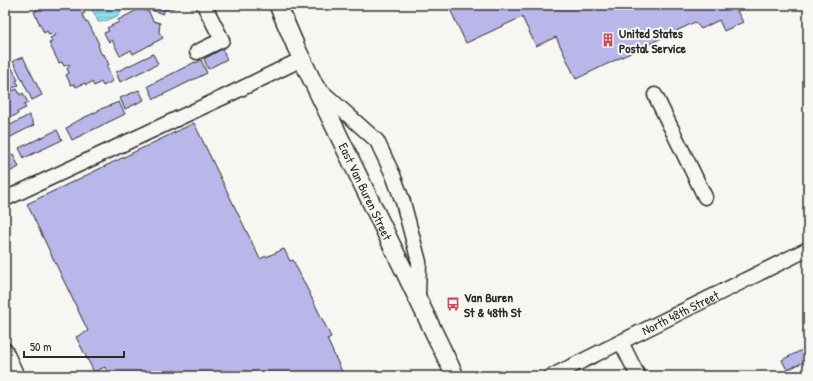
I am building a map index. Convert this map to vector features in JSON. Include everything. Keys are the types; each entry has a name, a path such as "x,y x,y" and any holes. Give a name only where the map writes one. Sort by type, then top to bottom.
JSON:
{"main road":[{"name":"East Van Buren Street","path":"278,5 302,59 455,376"}],"street":[{"path":"197,52 222,40 204,5"},
{"path":"5,199 302,59"},
{"path":"315,85 377,141 393,175 403,202 419,262 418,298"},
{"path":"655,95 705,197"},
{"name":"North 48th Street","path":"552,376 808,249"},
{"path":"621,342 638,376"},
{"path":"5,350 17,376"}],"water":[{"path":"90,5 116,5 122,7 119,15 108,20 98,22"}],"building":[{"path":"40,5 81,5 85,13 82,14 86,23 88,22 99,44 98,45 102,55 104,54 109,65 107,66 113,81 103,86 101,82 94,86 92,82 76,87 74,84 71,85 66,75 69,73 67,68 70,66 69,64 64,66 62,62 59,63 49,43 52,42 50,38 56,35 54,33 49,35 47,31 44,33 34,12 37,11 35,7"},
{"path":"146,5 177,6 168,10 165,9 163,14 148,9"},
{"name":"United States Postal Service","path":"448,5 749,5 737,11 743,22 724,31 719,20 701,29 695,22 576,79 556,37 536,46 522,17 466,43"},
{"path":"139,9 149,12 153,21 160,23 159,32 163,38 133,54 131,50 120,56 112,40 109,42 104,33 109,31 107,28 119,22 118,20"},
{"path":"222,49 227,59 208,69 204,59"},
{"path":"153,54 158,64 120,82 116,72"},
{"path":"23,57 42,95 32,100 13,61"},
{"path":"201,60 207,73 154,99 148,86"},
{"path":"12,68 18,80 16,81 19,85 11,89 12,91 17,89 20,95 23,93 28,103 24,105 26,108 17,112 18,114 5,120 5,69 6,71"},
{"path":"139,90 144,100 125,109 120,98"},
{"path":"119,102 125,114 72,140 66,128 98,110"},
{"path":"29,115 34,125 5,140 5,128"},
{"path":"194,123 260,259 284,249 290,261 293,260 331,337 327,339 344,376 109,376 105,367 94,372 76,337 88,331 27,204"},
{"path":"57,130 62,140 24,158 19,148"},
{"path":"13,154 19,167 5,174 5,157"},
{"path":"808,347 808,360 787,370 782,360"}],"place":[{"name":"United States Postal Service","path":"608,40"},
{"name":"Van Buren St & 48th St","path":"453,304"}]}
